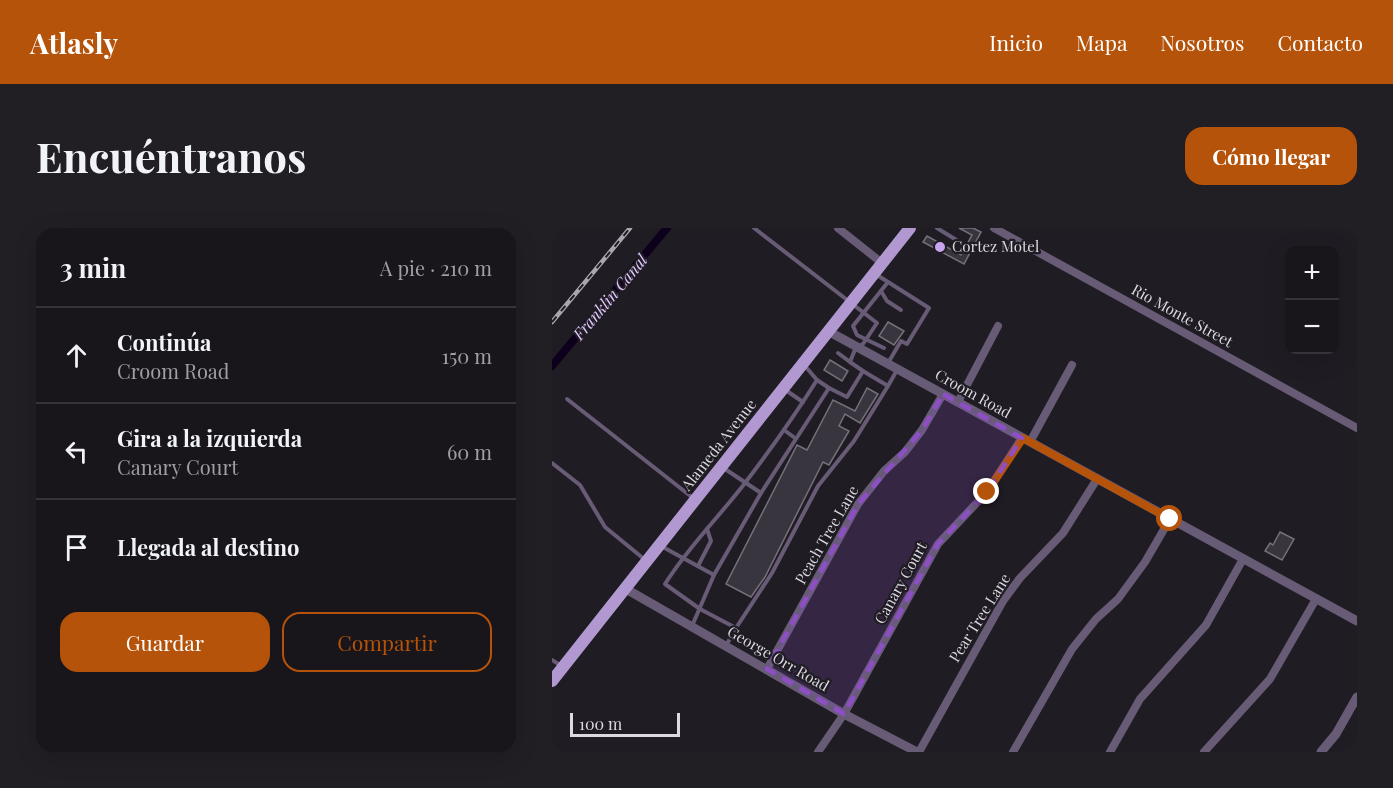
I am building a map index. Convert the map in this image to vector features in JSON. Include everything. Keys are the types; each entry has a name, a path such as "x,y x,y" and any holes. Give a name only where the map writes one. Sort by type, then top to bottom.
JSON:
{"main road":[{"name":"Alameda Avenue","path":"552,681 910,228"}],"street":[{"path":"838,228 878,268"},
{"name":"Rio Monte Street","path":"994,228 1357,428"},
{"path":"958,402 998,326"},
{"name":"Croom Road","path":"828,331 1357,621"},
{"name":"Canary Court","path":"818,752 844,714 938,544 987,492 1026,440 1072,365"},
{"name":"Peach Tree Lane","path":"767,669 858,504 884,471 905,452 922,430 944,394"},
{"name":"Pear Tree Lane","path":"918,752 1003,601 1020,578 1063,533 1097,479"},
{"path":"1013,752 1072,649 1131,581 1170,519"},
{"path":"1110,752 1150,685 1206,624 1244,559"},
{"name":"George Orr Road","path":"626,589 844,714 918,752"},
{"path":"1204,752 1270,679 1316,599"},
{"path":"1321,752 1336,734 1357,697"}],"lane":[{"path":"754,228 849,304 877,323 866,339 856,347 850,362"},
{"path":"938,228 958,241"},
{"path":"878,268 888,282 929,308 907,344 901,341 888,364"},
{"path":"884,348 857,335 853,326 888,282"},
{"path":"880,291 886,301 901,310"},
{"path":"838,353 888,386"},
{"path":"802,363 816,380 847,398 863,371"},
{"path":"726,646 772,573 818,486 854,441 898,369"},
{"path":"736,628 700,609 665,584 682,557 746,482 784,430 816,380"},
{"path":"783,388 803,402"},
{"path":"692,626 714,576 761,493 829,388"},
{"path":"567,399 696,500"},
{"path":"784,430 795,438"},
{"path":"552,463 580,486 605,527 647,562"},
{"path":"722,467 761,493"},
{"path":"698,566 711,541 707,529"},
{"path":"660,545 714,576"},
{"path":"552,660 563,668"}],"highlighted area":[{"path":"943,394 1022,438 987,492 938,544 844,714 767,669 858,504 922,430"}],"building":[{"name":"Cortez Motel","path":"959,228 973,228 981,232 964,264 923,242 927,236 961,255 972,235"},
{"path":"888,322 904,331 894,345 879,336"},
{"path":"830,360 848,371 842,381 824,370"},
{"path":"867,388 878,394 860,423 845,414 839,426 849,431 829,465 823,462 765,577 751,597 726,584 797,445 807,450 833,400 855,411"},
{"path":"1280,532 1294,539 1282,560 1265,551 1270,543 1273,545"}],"waterway":[{"name":"Franklin Canal","path":"552,366 667,228"}],"railway":[{"path":"552,322 630,228"}],"place":[{"name":"Cortez Motel","path":"940,247"}],"route":[{"path":"987,492 1023,438 1170,519"}]}
